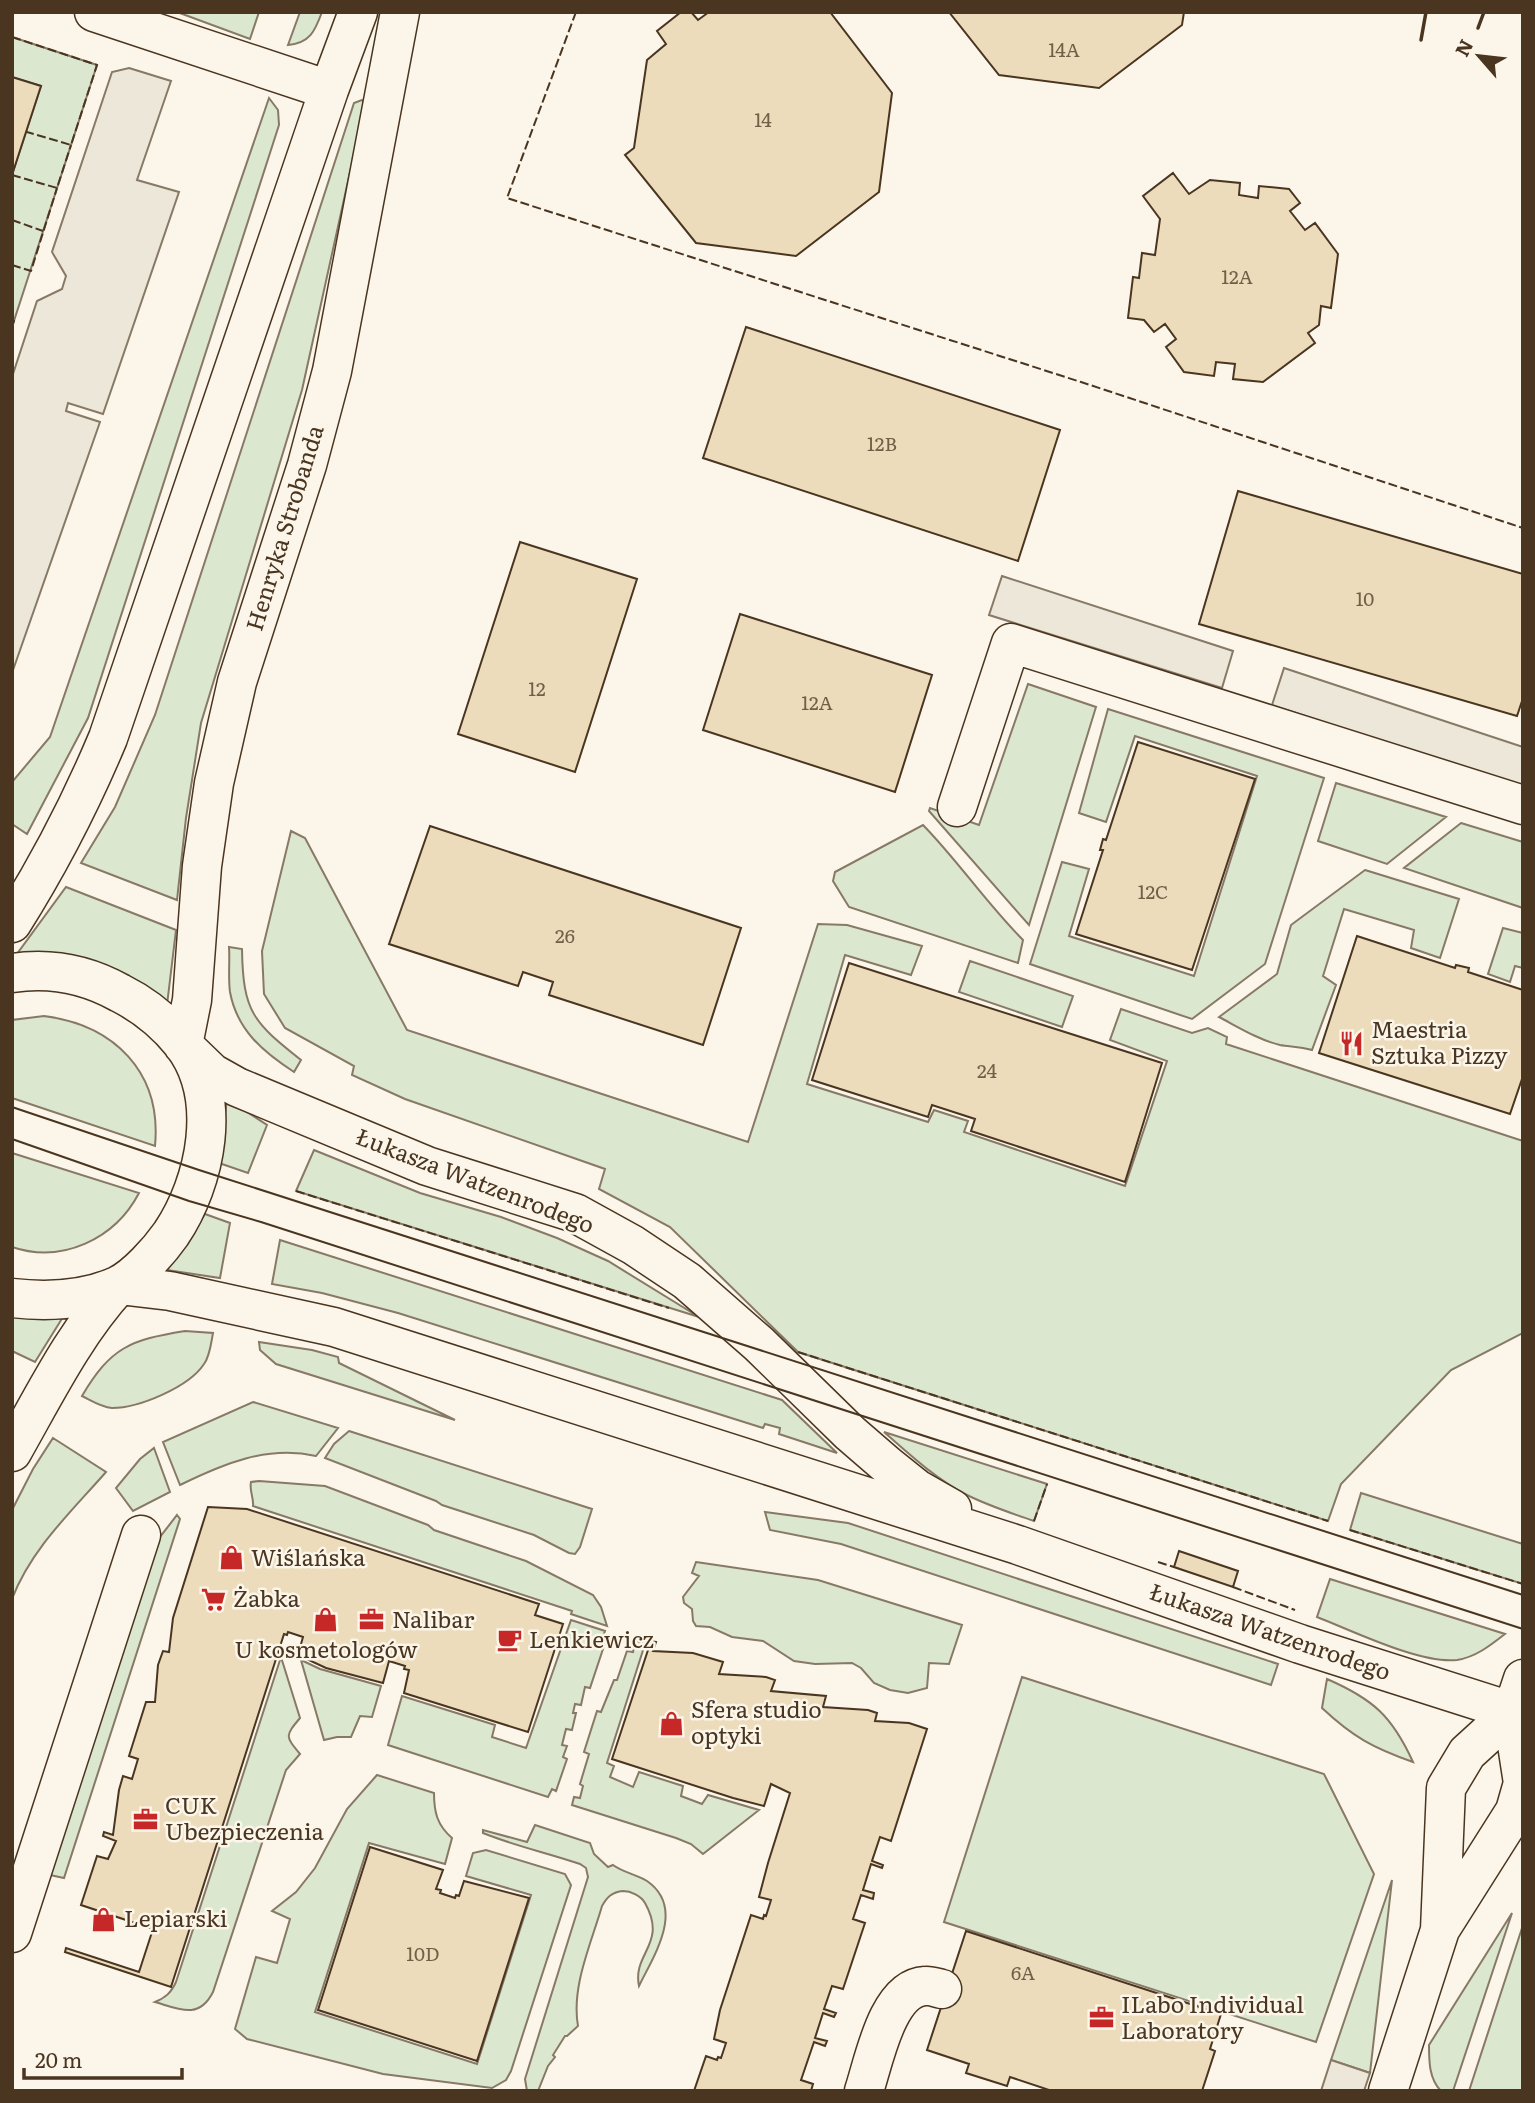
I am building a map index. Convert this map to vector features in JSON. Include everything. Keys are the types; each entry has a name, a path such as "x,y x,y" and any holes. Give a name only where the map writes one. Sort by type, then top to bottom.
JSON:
{"street":[{"path":"94,12 161,48 329,90"},
{"path":"12,923 49,864 84,795 108,738 358,12"},
{"name":"Henryka Strobanda","path":"183,1045 192,1000 202,866 214,783 237,682 307,466 332,371 400,12"},
{"path":"957,807 1011,643 1523,805"},
{"name":"Łukasza Watzenrodego","path":"12,973 60,971 112,988 150,1011 212,1073 237,1087 428,1166 575,1213 633,1245 687,1281 759,1344 850,1433 917,1489 1018,1545"},
{"path":"12,1452 72,1345 98,1308 163,1245 189,1201 205,1141 203,1093 183,1045"},
{"path":"12,1298 55,1300 79,1297 119,1285"},
{"name":"Łukasza Watzenrodego","path":"119,1285 170,1291 334,1327 1018,1545 1300,1644 1519,1702"},
{"path":"12,1933 141,1535"},
{"path":"1388,2091 1440,1930 1515,1811 1523,1783 1519,1702"},
{"path":"1440,1930 1446,1788 1466,1753 1519,1702"},
{"path":"864,2091 884,2029 897,2001 909,1990 926,1985 942,1989"}],"green space":[{"path":"177,12 259,12 250,39"},
{"path":"300,12 322,12 307,39 288,45"},
{"path":"12,37 97,65 12,327 12,175 41,86 12,77"},
{"path":"269,98 278,110 279,125 88,718 27,834 12,824 12,782 50,737"},
{"path":"362,100 365,104 302,390 201,723 177,900 81,863 115,807 155,715 354,103"},
{"path":"1028,684 1096,707 1029,925 929,811 930,808 979,825"},
{"path":"1108,709 1324,778 1265,964 1192,1019 1030,964 1062,862 1089,869 1069,936 1194,976 1257,776 1135,736 1106,822 1079,813"},
{"path":"1336,783 1446,817 1387,864 1318,841"},
{"path":"1461,823 1523,842 1523,908 1404,868"},
{"path":"923,825 1023,940 1018,963 849,907 833,881 835,872"},
{"path":"291,831 305,838 407,1030 748,1142 818,924 847,925 922,946 911,975 845,955 807,1084 928,1122 934,1110 968,1121 964,1132 1125,1186 1167,1061 1110,1040 1121,1009 1192,1033 1208,1028 1227,1037 1226,1044 1523,1141 1523,1333 1451,1370 1341,1484 1328,1521 798,1352 670,1227 599,1189 605,1169 405,1099 352,1075 354,1066 285,1028 264,994 262,951"},
{"path":"1365,870 1459,899 1440,958 1411,948 1414,930 1344,909 1323,976 1336,985 1312,1050 1272,1043 1219,1017 1277,974 1291,925"},
{"path":"66,887 176,930 167,1005 14,958"},
{"path":"1503,928 1523,933 1523,968 1515,966 1510,982 1488,974"},
{"path":"229,947 242,949 245,988 254,1014 272,1035 301,1060 294,1072 262,1048 239,1018 230,992"},
{"path":"970,961 1073,996 1062,1027 959,992"},
{"path":"44,1016 69,1021 92,1030 112,1042 128,1057 141,1075 150,1096 155,1120 155,1146 12,1098 12,1020"},
{"path":"227,1099 267,1125 248,1173 219,1163"},
{"path":"314,1150 420,1193 501,1217 557,1238 608,1261 699,1317 296,1191"},
{"path":"12,1153 139,1193 116,1223 85,1244 50,1252 12,1247"},
{"path":"205,1214 230,1223 220,1278 167,1270"},
{"path":"280,1240 782,1400 837,1453 779,1434 780,1428 765,1424 763,1428 398,1313 322,1293 272,1284"},
{"path":"12,1315 63,1317 35,1362 12,1351"},
{"path":"185,1331 213,1333 204,1364 187,1381 162,1395 123,1407 100,1405 82,1396 103,1366 124,1348 150,1338"},
{"path":"259,1342 338,1357 339,1363 455,1420 276,1364 260,1350"},
{"path":"253,1402 338,1428 316,1456 280,1453 246,1458 180,1485 163,1442"},
{"path":"349,1431 592,1509 580,1547 575,1554 569,1553 534,1535 442,1505 325,1458 334,1444"},
{"path":"884,1432 1047,1484 1034,1521 984,1503 956,1489"},
{"path":"53,1438 106,1472 41,1547 12,1599 12,1510"},
{"path":"154,1448 170,1492 133,1511 116,1488 140,1459"},
{"path":"251,1482 325,1486 428,1525 434,1530 526,1561 593,1595 601,1607 607,1626 571,1614 572,1611 253,1506"},
{"path":"1361,1493 1523,1544 1523,1584 1350,1530"},
{"path":"765,1512 848,1523 1278,1664 1271,1685 841,1544 770,1530"},
{"path":"177,1515 180,1519 64,1878 50,1875 160,1537"},
{"path":"696,1562 818,1580 962,1625 949,1664 929,1663 927,1688 908,1693 890,1690 874,1683 861,1668 852,1663 815,1664 794,1661 763,1641 732,1637 710,1627 696,1626 692,1609 684,1603 683,1597 699,1576 692,1573"},
{"path":"1330,1579 1505,1634 1477,1653 1457,1660 1442,1660 1406,1652 1317,1617"},
{"path":"571,1620 605,1631 601,1642 605,1643 590,1688 585,1687 581,1705 575,1704 572,1730 566,1729 562,1745 567,1746 563,1757 567,1759 556,1791 552,1789 548,1797 388,1745 402,1696 495,1725 492,1737 526,1748"},
{"path":"635,1640 645,1644 607,1763 614,1766 610,1777 633,1787 639,1772 683,1786 681,1796 702,1804 708,1795 759,1810 703,1854 691,1844 676,1838 572,1805 574,1797 580,1798 583,1786 580,1784 589,1754 584,1752 597,1711 601,1712 614,1680 617,1680 627,1651 633,1652"},
{"path":"281,1657 300,1718 289,1733 289,1739 300,1754 286,1770 213,1992 207,2001 195,2009 180,2009 155,2002 167,1995 176,1982"},
{"path":"301,1660 320,1669 381,1686 372,1717 360,1716 351,1737 324,1740"},
{"path":"1022,1677 1324,1774 1374,1874 1316,2042 944,1922"},
{"path":"1327,1679 1357,1694 1379,1711 1397,1732 1413,1762 1364,1741 1322,1708"},
{"path":"377,1775 434,1793 437,1818 452,1838 445,1864 369,1843 315,2012 477,2064 531,1895 466,1876 473,1853 486,1850 565,1874 571,1885 511,2071 506,2080 492,2088 383,2074 247,2039 235,2029 256,1957 277,1963 290,1919 272,1911 296,1892 315,1868 347,1809"},
{"path":"535,1825 590,1843 594,1854 608,1867 613,1865 647,1881 658,1892 664,1904 666,1918 658,1946 639,1986 640,1965 653,1929 651,1917 643,1900 632,1893 619,1892 606,1900 580,1981 577,1996 578,2026 565,2036 553,2055 555,2057 548,2066 538,2091 527,2091 525,2079 588,1877 586,1868 580,1864 483,1833 483,1830 527,1842"},
{"path":"1392,1880 1370,2073 1331,2060"},
{"path":"1512,1913 1453,2091 1441,2091 1432,2075 1429,2045"},
{"path":"1523,1925 1523,2091 1469,2091"}],"shaded area":[{"path":"129,68 171,81 137,180 179,192 103,414 68,403 66,411 100,422 12,673 12,377 37,301 62,289 66,276 52,252 112,72"},
{"path":"1002,576 1233,651 1222,688 989,615"},
{"path":"1284,668 1523,747 1523,788 1272,705"},
{"path":"1331,2060 1370,2073 1364,2091 1321,2091"}],"building":[{"path":"681,12 691,12 698,20 709,12 830,12 892,93 879,192 796,256 696,243 625,155 634,148 647,60 666,44 657,31"},
{"path":"949,12 1184,12 1182,25 1099,88 999,75"},
{"path":"12,77 41,86 12,175"},
{"path":"1173,173 1189,194 1210,180 1240,183 1239,195 1258,198 1259,186 1289,189 1300,203 1290,211 1305,230 1315,223 1338,254 1331,308 1321,306 1319,325 1308,333 1315,343 1263,382 1233,379 1235,364 1216,362 1214,376 1184,372 1166,347 1176,339 1165,324 1154,332 1144,320 1128,318 1133,277 1139,278 1142,253 1155,255 1160,219 1143,196"},
{"path":"746,327 1060,430 1018,561 703,458"},
{"path":"1238,491 1523,574 1523,698 1517,716 1199,624"},
{"path":"520,542 637,579 575,772 458,734"},
{"path":"740,614 932,675 895,792 703,730"},
{"path":"1138,742 1255,779 1192,970 1076,934 1103,850 1100,850 1103,839 1106,840"},
{"path":"430,826 741,928 703,1045 549,995 553,982 523,972 518,986 389,944"},
{"path":"1357,936 1455,968 1456,965 1469,968 1468,972 1523,990 1523,1076 1510,1114 1319,1053"},
{"path":"849,963 1162,1063 1125,1182 971,1131 975,1119 932,1105 928,1117 812,1080"},
{"path":"208,1507 247,1509 539,1604 535,1615 563,1624 528,1732 404,1693 409,1670 404,1669 405,1666 389,1661 383,1683 326,1668 298,1655 303,1637 288,1632 287,1635 284,1634 171,1987 65,1952 66,1948 139,1972 153,1929 81,1905 97,1856 108,1859 116,1841 103,1836 104,1832 113,1835 123,1776 132,1779 138,1759 129,1756 146,1702 155,1702 158,1665 163,1651 169,1652 173,1618"},
{"path":"1179,1551 1238,1571 1233,1587 1174,1567"},
{"path":"651,1641 656,1642 653,1651 693,1653 723,1662 719,1674 775,1680 771,1691 826,1696 823,1707 868,1710 877,1713 875,1721 909,1723 927,1729 891,1841 880,1837 872,1861 883,1865 882,1868 871,1864 863,1890 874,1893 873,1899 861,1895 853,1919 865,1923 843,1989 832,1986 824,2009 836,2013 834,2017 823,2013 815,2038 827,2041 825,2046 814,2042 801,2080 813,2084 811,2091 694,2091 706,2056 717,2060 718,2057 721,2058 726,2043 714,2039 720,2010 751,1915 763,1919 764,1915 766,1916 771,1900 759,1897 790,1793 771,1784 764,1806 612,1759"},
{"path":"370,1847 443,1870 436,1889 455,1898 456,1895 459,1896 464,1881 529,1898 477,2061 318,2010"},
{"path":"966,1931 1221,2014 1210,2049 1215,2051 1202,2091 1052,2091 1010,2077 1007,2086 966,2073 969,2064 927,2050"}],"tram line":[{"path":"12,1107 199,1170 1523,1595"},
{"path":"12,1139 189,1201 1523,1629"}],"fence":[{"path":"576,12 507,198 1081,382 1523,528"},
{"path":"12,37 97,65 71,145 27,132"},
{"path":"12,175 57,188 71,145"},
{"path":"12,265 31,271 57,188"},
{"path":"12,220 43,231"},
{"path":"12,320 12,327"},
{"path":"296,1191 669,1308"},
{"path":"798,1352 1328,1521"},
{"path":"1034,1521 1047,1484"},
{"path":"1350,1530 1523,1584"},
{"path":"1158,1562 1174,1567"},
{"path":"1233,1587 1295,1610"}],"wall":[{"path":"1421,40 1426,12"},
{"path":"1478,28 1484,12"}],"place":[{"name":"Maestria Sztuka Pizzy","path":"1351,1043"},
{"name":"Wiślańska","path":"231,1558"},
{"name":"Żabka","path":"213,1599"},
{"name":"U kosmetologów","path":"326,1620"},
{"name":"Nalibar","path":"372,1620"},
{"name":"Lenkiewicz","path":"509,1640"},
{"name":"Sfera studio optyki","path":"671,1723"},
{"name":"CUK Ubezpieczenia","path":"145,1819"},
{"name":"Lepiarski","path":"104,1919"},
{"name":"ILabo Individual Laboratory","path":"1101,2018"}]}
